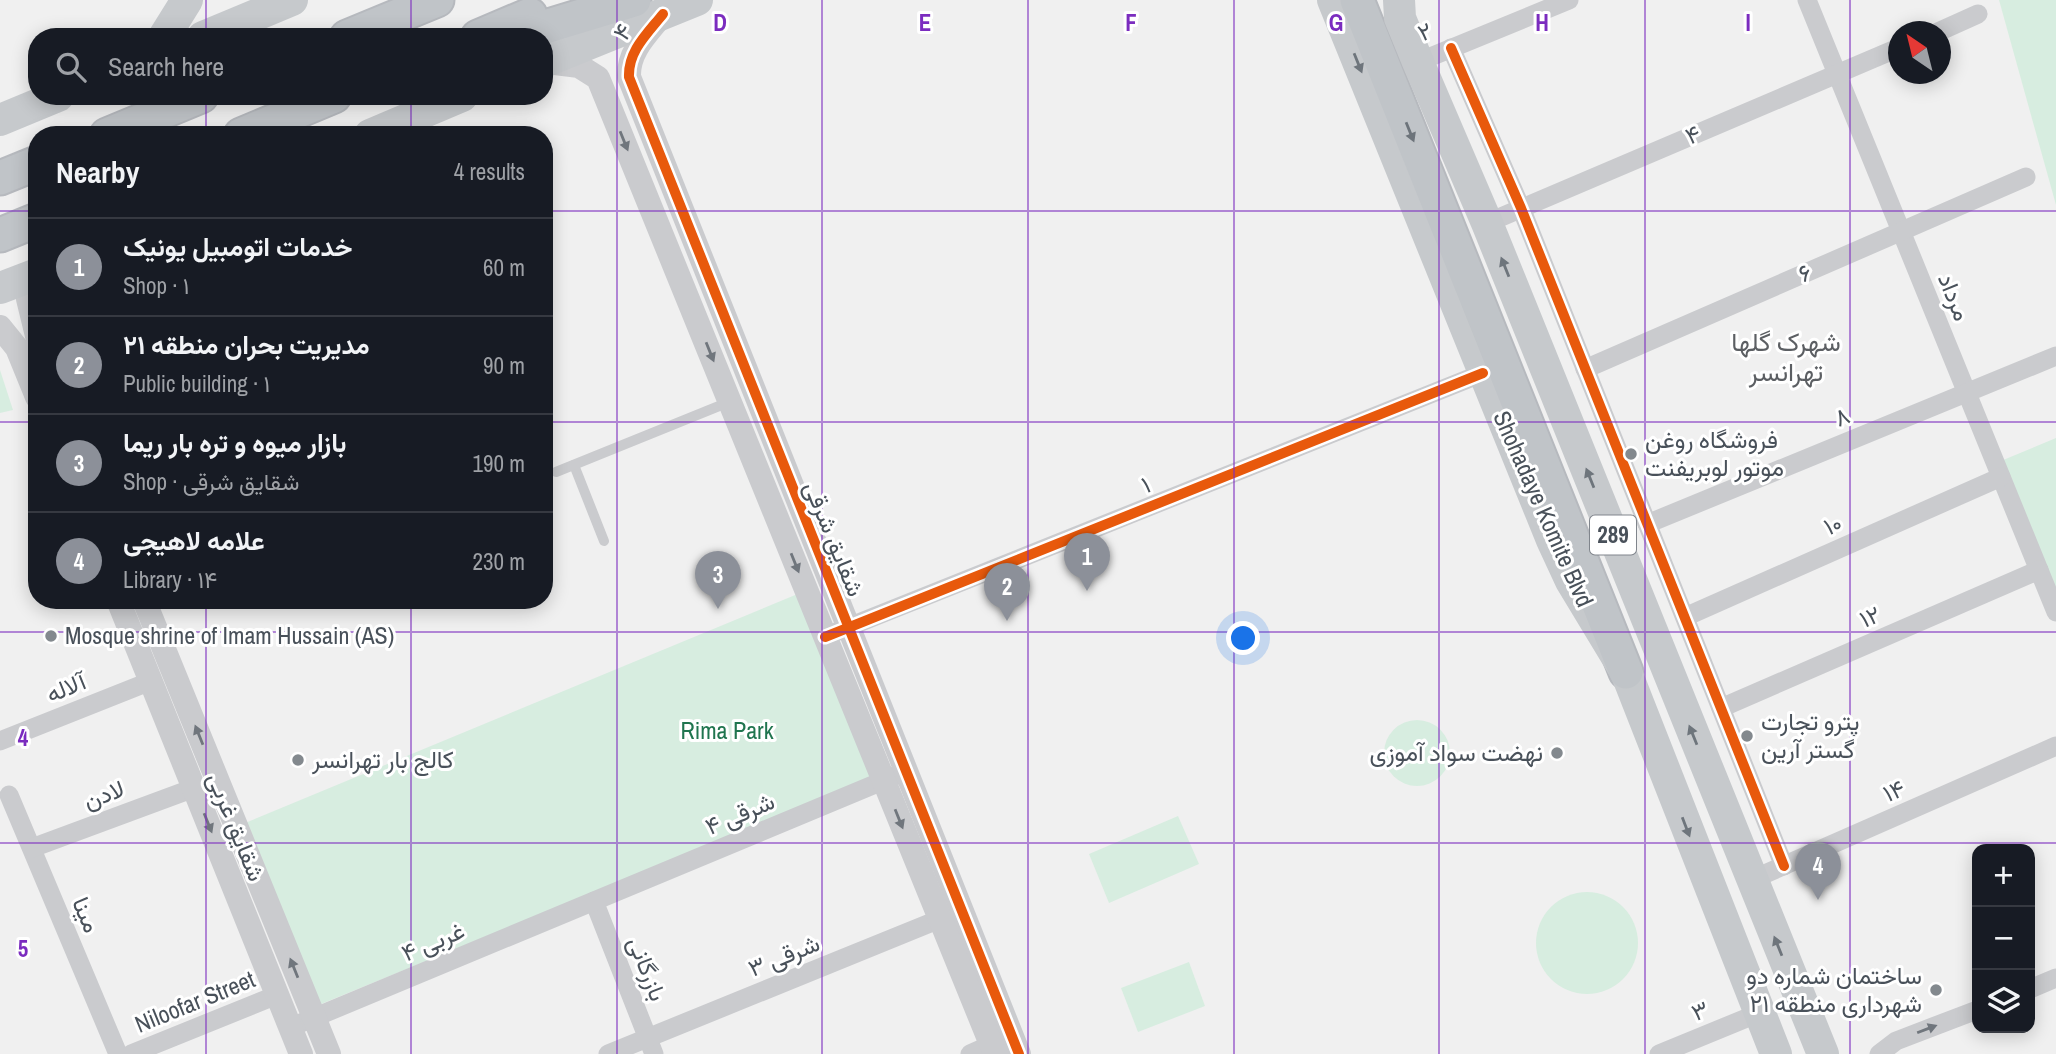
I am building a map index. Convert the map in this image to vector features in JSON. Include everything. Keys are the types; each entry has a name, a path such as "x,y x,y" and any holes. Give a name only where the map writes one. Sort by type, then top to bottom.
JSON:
{"highway":[{"path":"369,28 437,0"},
{"path":"499,28 566,0"},
{"path":"1357,0 1626,672"},
{"path":"553,28 648,7"},
{"path":"129,126 179,105"},
{"path":"263,126 313,105"},
{"path":"0,178 28,167"},
{"path":"0,235 28,224"}],"main road":[{"path":"170,28 187,0"},
{"path":"225,28 292,0"},
{"path":"553,57 648,7 697,0"},
{"name":"Shohadaye Komite Blvd","path":"1333,0 1483,373 1571,581 1626,672 1776,1054"},
{"name":"289","path":"1397,6 1823,1054"},
{"path":"0,120 36,105"},
{"path":"391,126 441,105"},
{"path":"0,288 28,277"}],"street":[{"name":"۲","path":"1418,62 1569,0"},
{"name":"مرداد","path":"1807,0 2056,612"},
{"name":"۴","path":"629,77 628,62 636,47 648,7"},
{"path":"1951,26 1978,14"},
{"path":"1451,48 1521,208 1784,866"},
{"name":"۴","path":"1487,223 1888,53"},
{"name":"شقایق شرقی","path":"553,63 579,66 598,78 730,402 836,632"},
{"name":"شقایق شرقی","path":"629,77 836,632 894,776 997,1048"},
{"name":"۶","path":"1585,369 2026,177"},
{"path":"0,327 28,341"},
{"name":"۸","path":"1647,524 2056,356"},
{"name":"۱","path":"836,632 1483,373"},
{"name":"۱۰","path":"1685,617 2001,477"},
{"name":"۱۲","path":"1721,708 2039,570"},
{"name":"شقایق غربی","path":"122,609 301,1054"},
{"name":"شقایق غربی","path":"148,609 329,1054"},
{"name":"آلاله","path":"0,741 151,681"},
{"name":"۱۴","path":"1751,880 2056,746"},
{"name":"شقایق شرقی","path":"894,776 940,919 997,1048"},
{"name":"۴ شرقی","path":"594,901 894,776"},
{"name":"لادن","path":"32,848 194,788"},
{"name":"مینا","path":"9,795 118,1054"},
{"name":"۴ غربی","path":"290,1028 594,901"},
{"name":"بازرگانی","path":"594,901 651,1046"},
{"name":"۳ شرقی","path":"608,1054 651,1046 940,919"},
{"path":"2035,987 2056,978"},
{"name":"Niloofar Street","path":"131,1054 277,995"},
{"path":"1880,1054 1896,1041 1972,1012"},
{"name":"۳","path":"1659,1054 1759,1013"}],"lane":[{"path":"556,472 730,402"},
{"path":"574,465 604,541"}],"green space":[{"path":"1999,0 2056,0 2056,205"},
{"path":"0,370 13,410 0,413"},
{"path":"2056,438 2056,610 1996,463"},
{"name":"Rima Park","path":"800,593 873,778 304,1011 233,828"},
{"path":"1417,720 1430,723 1440,730 1447,740 1450,753 1447,766 1440,776 1430,783 1417,786 1404,783 1394,776 1387,766 1384,753 1387,740 1394,730 1404,723"},
{"path":"1178,816 1199,864 1109,903 1089,854"},
{"path":"1587,892 1616,900 1630,914 1638,943 1630,972 1616,986 1587,994 1558,986 1544,972 1536,943 1544,914 1558,900"},
{"path":"1189,962 1205,1006 1138,1032 1121,988"}],"cycle path":[{"path":"663,14 635,51 629,77 1019,1054"},
{"path":"1451,48 1521,208 1784,866"},
{"path":"825,637 1483,373"}],"place":[{"name":"فروشگاه روغن موتور لوبریفنت","path":"1631,454"},
{"name":"خدمات اتومبیل یونیک","path":"1087,591"},
{"name":"بازار میوه و تره بار ریما","path":"718,609"},
{"name":"مدیریت بحران منطقه ۲۱","path":"1007,621"},
{"name":"Mosque shrine of Imam Hussain (AS)","path":"51,636"},
{"name":"پترو تجارت گستر آرین","path":"1747,736"},
{"name":"نهضت سواد آموزی","path":"1557,753"},
{"name":"کالج بار تهرانسر","path":"298,760"},
{"name":"علامه لاهیجی","path":"1818,900"},
{"name":"ساختمان شماره دو شهرداری منطقه ۲۱","path":"1936,990"}],"district":[{"name":"شهرک گلها تهرانسر","path":"1786,357"}]}
